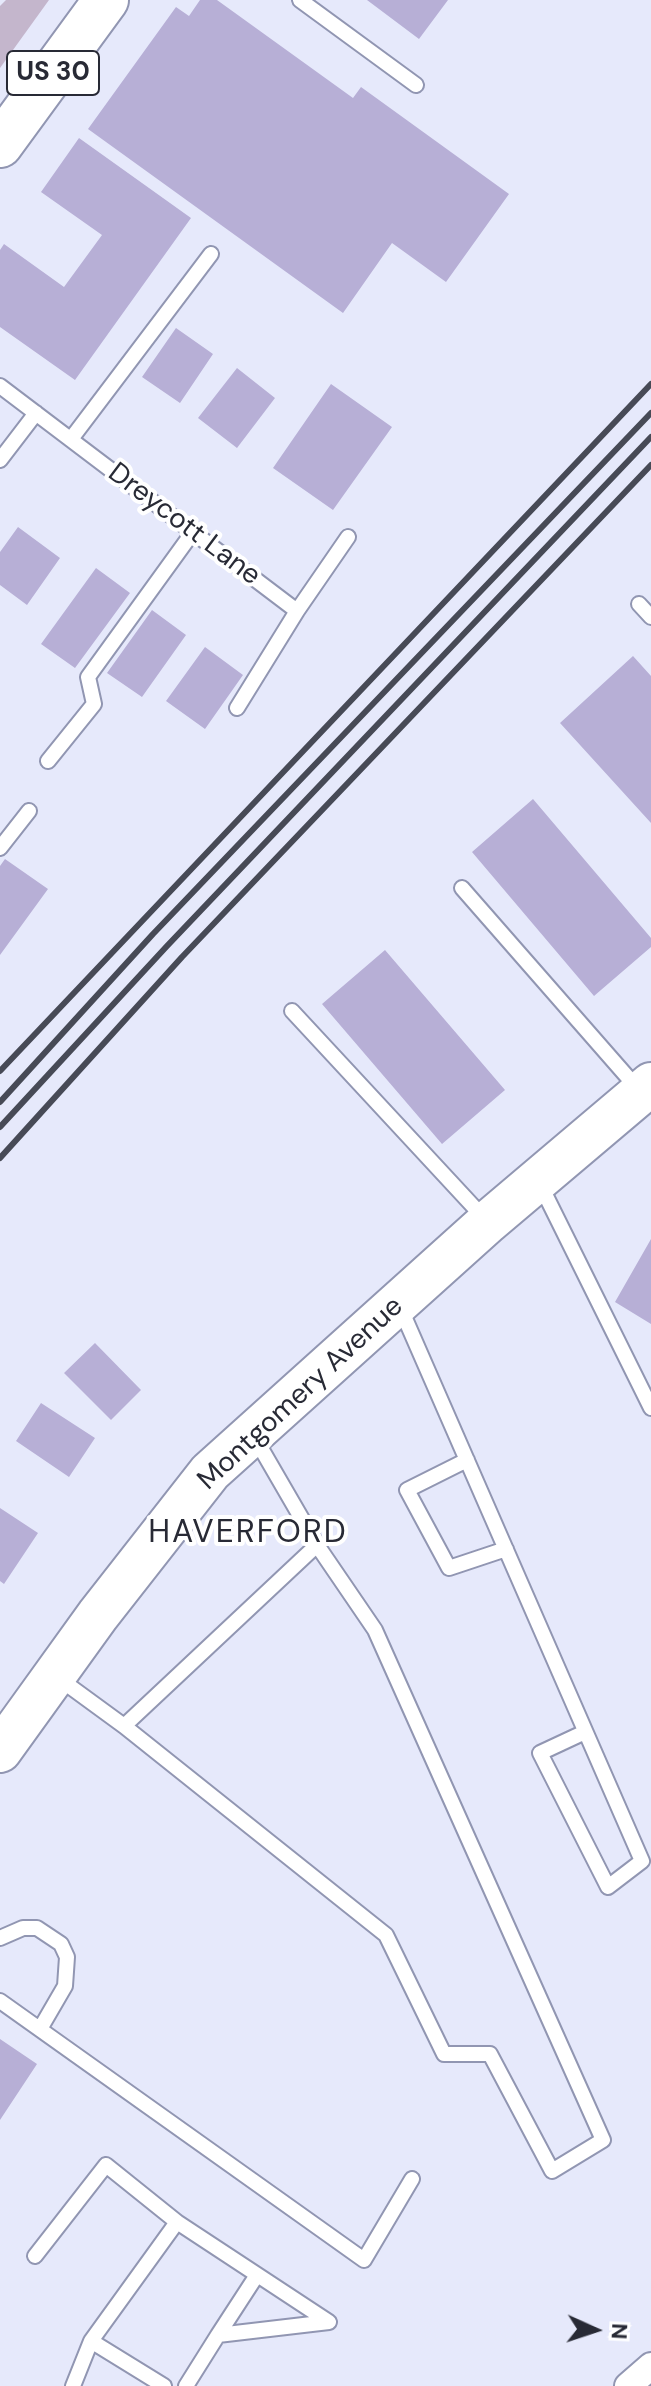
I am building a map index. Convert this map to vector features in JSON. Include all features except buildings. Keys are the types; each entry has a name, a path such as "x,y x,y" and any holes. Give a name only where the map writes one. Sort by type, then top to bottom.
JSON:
{"highway":[{"name":"US 30","path":"0,145 106,0"}],"main road":[{"name":"Montgomery Avenue","path":"0,1751 210,1472 488,1222 539,1182 646,1088"}],"street":[{"path":"628,2386 651,2366"}],"lane":[{"path":"300,0 416,85"},
{"path":"71,439 211,254"},
{"name":"Dreycott Lane","path":"0,386 297,611"},
{"path":"0,460 36,413"},
{"path":"48,761 94,704 88,677 193,532"},
{"path":"237,708 297,611 348,537"},
{"path":"639,604 651,617"},
{"path":"0,848 29,811"},
{"path":"462,888 646,1088"},
{"path":"292,1011 488,1222"},
{"path":"539,1182 651,1408"},
{"path":"399,1303 642,1861 608,1887 540,1753 585,1732"},
{"path":"55,1675 124,1726 386,1935 444,2054 490,2054 552,2171 603,2140 375,1630 317,1545 253,1434"},
{"path":"467,1460 407,1490 449,1568 506,1549"},
{"path":"124,1726 317,1545"},
{"path":"0,1938 23,1928 37,1928 61,1944 67,1957 65,1986 40,2029"},
{"path":"0,2001 364,2260 412,2179"},
{"path":"35,2256 106,2165 177,2222 329,2322 218,2335"},
{"path":"73,2386 91,2341 177,2222"},
{"path":"186,2386 257,2275"},
{"path":"91,2341 141,2380 164,2386"}],"shaded area":[{"path":"6,0 49,0 0,68 0,6"}],"railway":[{"path":"0,1071 651,384"},
{"path":"0,1102 153,934 651,413"},
{"path":"0,1127 167,946 651,437"},
{"path":"0,1158 182,957 651,465"}],"district":[{"name":"HAVERFORD","path":"248,1534"}]}
